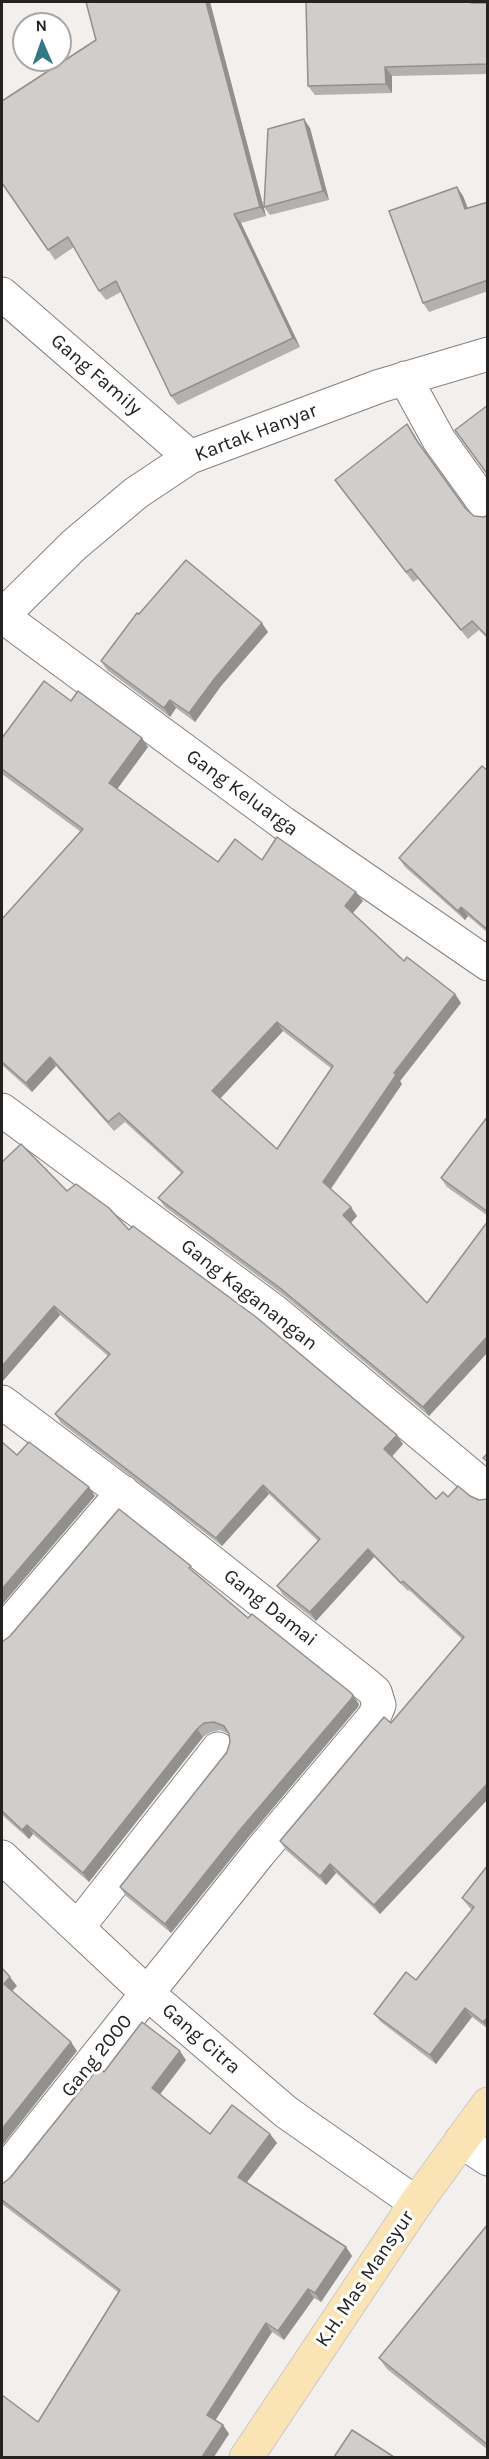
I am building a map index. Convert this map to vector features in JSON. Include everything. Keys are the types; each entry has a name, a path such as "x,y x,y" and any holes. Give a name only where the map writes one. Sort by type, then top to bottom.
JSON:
{"main road":[{"name":"K.H. Mas Mansyur","path":"246,2457 416,2203 474,2150 488,2104"}],"street":[{"name":"Gang Family","path":"2,294 190,457"},
{"name":"Kartak Hanyar","path":"2,616 83,538 136,493 190,457 405,378 488,354"},
{"path":"405,378 439,440 488,508"},
{"name":"Gang Keluarga","path":"2,616 283,823 488,964"},
{"name":"Gang Kaganangan","path":"2,1110 274,1311 488,1490"},
{"name":"Gang Damai","path":"2,1402 123,1492 375,1692 379,1705 374,1717 260,1852"},
{"path":"2,1633 123,1492"},
{"path":"78,1927 218,1749"},
{"name":"Gang 2000","path":"2,2175 260,1852"},
{"name":"Gang Citra","path":"2,1857 147,1993 286,2112 416,2203"}],"building":[{"path":"86,2 206,2 260,207 234,214 293,338 171,396 116,281 99,291 68,237 48,250 2,183 2,101 47,72 72,72 72,56 96,40"},
{"path":"306,2 488,3 488,64 385,67 386,84 308,86"},
{"path":"304,119 323,191 264,207 268,129"},
{"path":"457,187 465,209 488,202 488,280 423,303 389,211"},
{"path":"488,405 488,475 455,430"},
{"path":"407,424 466,509 474,516 488,515 488,637 472,621 461,630 411,569 406,572 335,480"},
{"path":"186,560 262,623 215,678 189,713 170,700 164,708 101,661 137,613 139,614"},
{"path":"44,681 71,701 78,691 142,738 109,783 218,862 235,839 262,860 277,837 356,892 345,906 404,961 407,957 455,994 394,1073 396,1075 323,1182 351,1207 343,1215 427,1303 488,1221 488,1339 486,1338 423,1407 280,1288 158,1198 183,1172 119,1113 108,1122 50,1057 26,1083 2,1062 2,919 83,829 2,769 2,738","holes":["277,1022 333,1066 277,1149 212,1091"]},
{"path":"482,766 488,771 488,930 461,907 458,911 399,858"},
{"path":"488,1116 488,1212 441,1178"},
{"path":"21,1144 67,1191 76,1184 109,1208 129,1230 133,1226 256,1317 397,1435 384,1449 436,1499 443,1492 448,1497 458,1486 479,1500 488,1499 488,1783 374,1905 330,1864 320,1876 280,1841 384,1717 391,1723 464,1637 403,1581 401,1583 368,1549 310,1612 277,1586 320,1539 263,1485 216,1538 55,1414 110,1354 54,1306 2,1366 2,1162"},
{"path":"2,1442 17,1455 29,1442 89,1487 2,1589"},
{"path":"119,1509 191,1566 189,1568 248,1618 252,1614 353,1695 239,1831 165,1924 120,1887 227,1752 230,1742 229,1734 224,1726 214,1722 204,1723 197,1729 83,1873 27,1825 22,1830 2,1811 2,1642 10,1636"},
{"path":"488,1865 488,2017 483,2022 465,2008 430,2055 374,2014 406,1972 416,1980 474,1907 462,1898"},
{"path":"2,1968 10,1977 4,1984 71,2042 2,2129"},
{"path":"142,2022 180,2051 152,2088 210,2134 232,2105 270,2134 238,2177 346,2247 315,2293 308,2289 278,2331 266,2323 207,2415 223,2425 202,2457 2,2457 2,2395 38,2422 120,2290 2,2200 2,2184 10,2178 99,2067 104,2072"},
{"path":"488,2224 488,2445 379,2358"},
{"path":"352,2430 394,2457 334,2457"}]}
